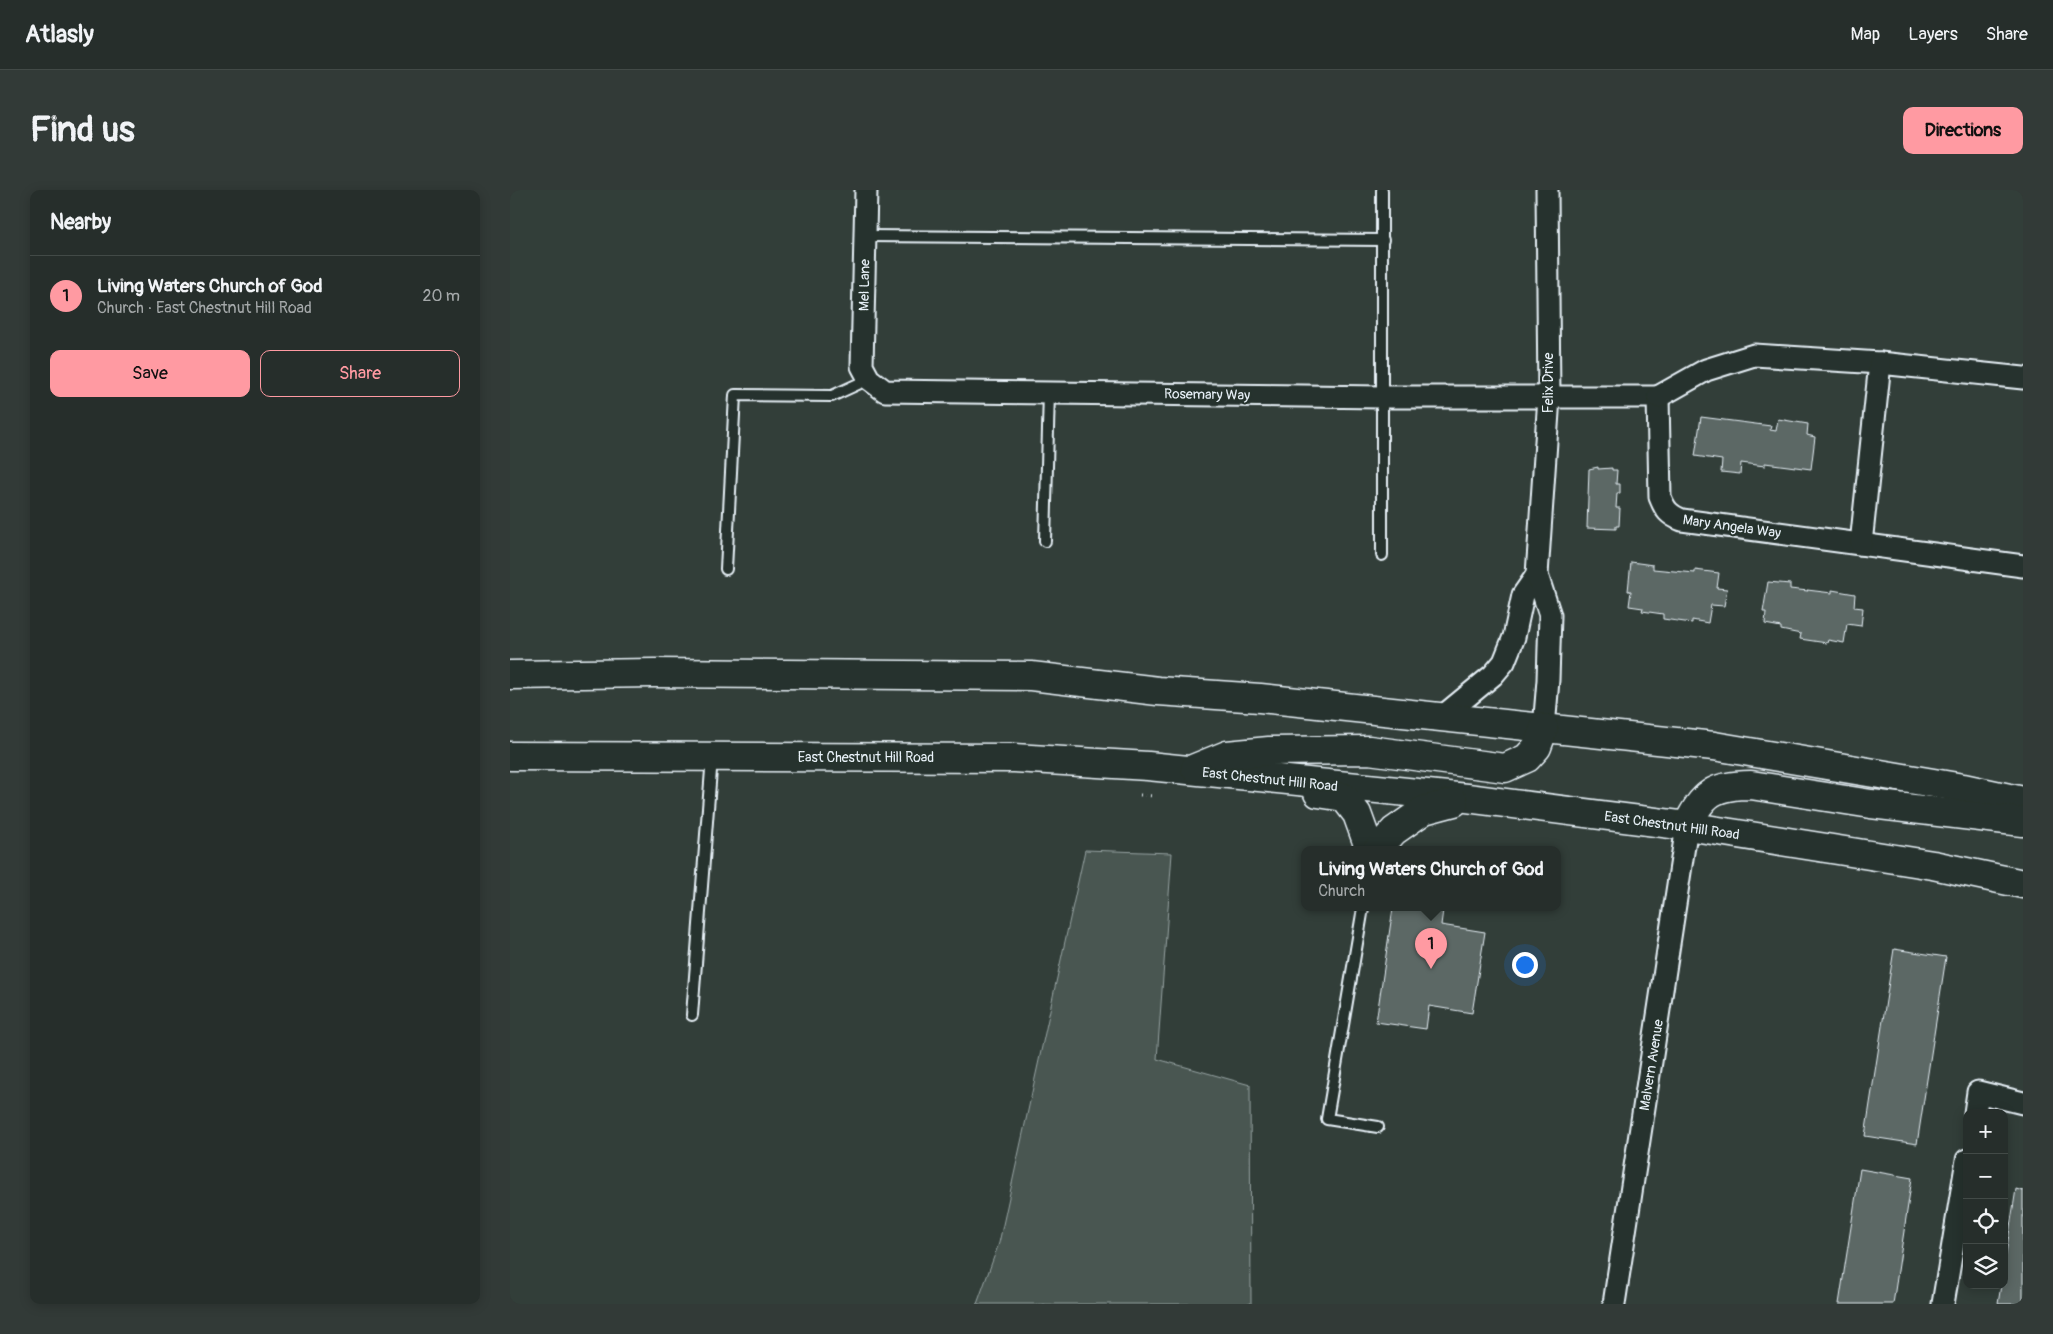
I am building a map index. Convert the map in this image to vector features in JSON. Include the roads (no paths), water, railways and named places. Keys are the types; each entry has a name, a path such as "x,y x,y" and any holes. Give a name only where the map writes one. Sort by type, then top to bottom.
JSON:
{"main road":[{"path":"510,675 664,673 1031,676 1158,692 1260,698 1714,746 1963,788 2023,801"},
{"path":"1189,770 1227,756 1269,751 1312,750 1369,750 1505,768 1527,758 1537,747 1544,728"},
{"name":"East Chestnut Hill Road","path":"510,756 1014,758 1189,770 1467,798 1687,826 1933,865 2023,884"},
{"path":"1189,770 1238,784 1344,797 1357,814 1369,846"},
{"path":"1687,826 1696,809 1707,796 1718,788 1734,785 1751,785 1871,804 2023,822"},
{"path":"1381,846 1394,831 1424,810 1467,798"}],"street":[{"name":"Mel Lane","path":"866,190 862,366 869,379"},
{"name":"Felix Drive","path":"1544,728 1550,616 1536,575 1549,397 1547,190"},
{"path":"1549,397 1658,397 1706,370 1754,355 1880,363 2023,378"},
{"path":"1861,544 1880,363"},
{"name":"Rosemary Way","path":"869,379 885,391 1382,397 1549,397"},
{"name":"Mary Angela Way","path":"1658,397 1660,496 1664,509 1672,516 1682,520 2023,566"},
{"name":"Felix Drive","path":"1442,717 1486,681 1504,662 1514,638 1523,595 1536,575"},
{"name":"Malvern Avenue","path":"1614,1304 1687,826"},
{"path":"1976,1109 1978,1092 2023,1103"},
{"path":"1943,1304 1963,1184"}],"lane":[{"path":"1382,190 1382,555"},
{"path":"866,236 1383,240"},
{"path":"726,569 735,395 832,396 869,379"},
{"path":"1045,542 1049,392"},
{"path":"692,1015 712,757"},
{"path":"1362,911 1327,1119 1378,1127"}],"place":[{"name":"Living Waters Church of God","path":"1431,969"}]}
